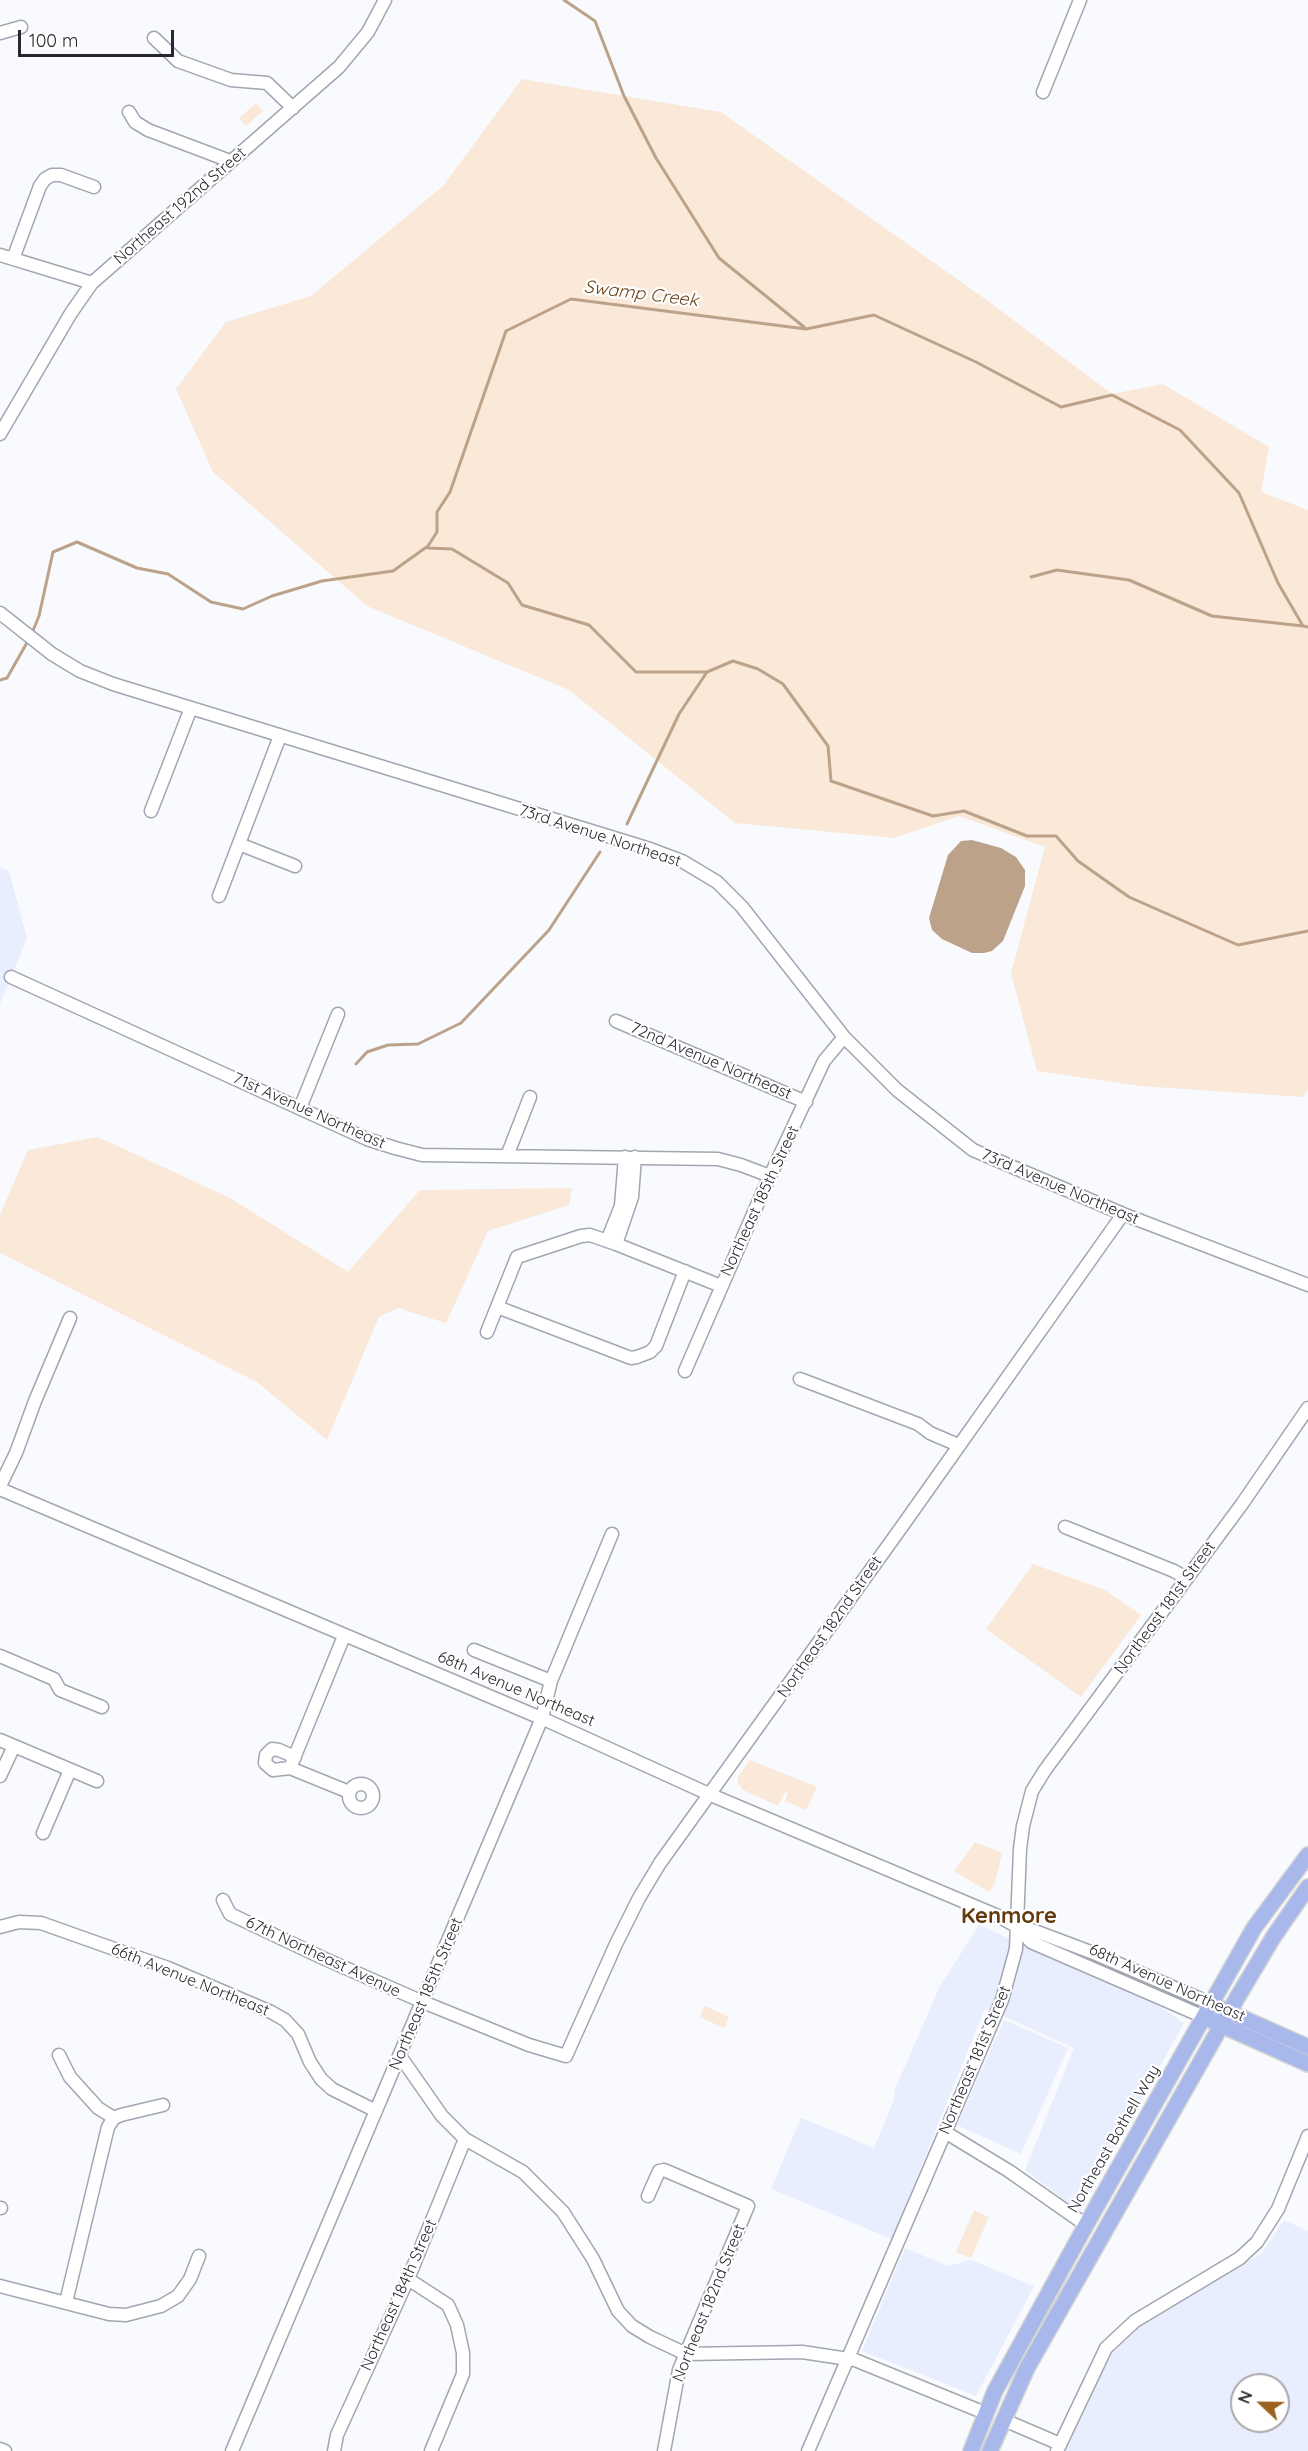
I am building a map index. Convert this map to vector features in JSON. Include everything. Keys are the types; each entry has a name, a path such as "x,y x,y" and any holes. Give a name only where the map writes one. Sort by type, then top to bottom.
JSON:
{"main road":[{"name":"Northeast Bothell Way","path":"970,2451 1006,2369 1254,1928 1308,1855"},
{"path":"990,2451 1027,2368 1225,2019 1274,1936 1308,1887"},
{"name":"68th Avenue Northeast","path":"1208,2010 1308,2064"},
{"name":"68th Avenue Northeast","path":"1225,2019 1308,2047"},
{"path":"1027,2368 1034,2337 1084,2249 1087,2237 1086,2225"},
{"path":"979,2451 986,2433 985,2413"}],"street":[{"name":"Northeast 192nd Street","path":"0,434 71,313 92,283 339,67 368,32 385,0"},
{"path":"1043,92 1080,0"},
{"path":"0,33 21,27"},
{"path":"154,38 178,61 231,81 267,83 293,108"},
{"path":"129,112 135,122 148,130 230,161"},
{"path":"13,259 40,186 45,179 52,175 60,175 94,187"},
{"path":"0,255 92,283"},
{"name":"73rd Avenue Northeast","path":"0,613 40,645 80,671 113,684 650,849 700,871 717,882 742,907 844,1037 897,1090 973,1150 1123,1214 1308,1285"},
{"path":"152,811 191,708"},
{"path":"219,896 280,736"},
{"path":"239,844 295,866"},
{"name":"71st Avenue Northeast","path":"10,977 367,1139 422,1155 718,1159 741,1164 770,1176"},
{"path":"300,1108 338,1014"},
{"name":"72nd Avenue Northeast","path":"616,1021 806,1102"},
{"name":"Northeast 185th Street","path":"685,1371 770,1176 824,1061 844,1037"},
{"path":"507,1156 530,1097"},
{"path":"612,1242 632,1197 630,1157"},
{"name":"Northeast 182nd Street","path":"566,2056 639,1898 660,1863 711,1795 1123,1214"},
{"path":"486,1332 518,1257 580,1236 590,1235 612,1242 721,1286"},
{"path":"497,1307 631,1358 644,1355 656,1346 684,1271"},
{"path":"0,1487 70,1318"},
{"path":"800,1379 918,1424 930,1433 958,1445"},
{"name":"Northeast 181st Street","path":"808,2451 1002,2000 1016,1949 1023,1826 1032,1791 1051,1761 1242,1504 1308,1408"},
{"name":"68th Avenue Northeast","path":"0,1487 344,1636 542,1718 711,1795 998,1916 1016,1926 1035,1930 1096,1954 1208,2010"},
{"path":"1065,1527 1186,1578"},
{"name":"Northeast 185th Street","path":"232,2451 542,1718 551,1681 612,1534"},
{"path":"344,1636 292,1762 349,1792"},
{"path":"474,1650 551,1681"},
{"path":"0,1656 54,1679 60,1690 102,1707"},
{"path":"0,1740 97,1781"},
{"path":"0,1776 14,1746"},
{"path":"43,1833 70,1770"},
{"name":"67th Northeast Avenue","path":"223,1900 230,1914 423,2002 529,2045 566,2056"},
{"name":"66th Avenue Northeast","path":"0,1927 19,1922 41,1923 168,1968 271,2012 285,2020 298,2034 310,2062 321,2079 332,2089 376,2111"},
{"path":"59,2055 70,2077 98,2108 114,2118"},
{"path":"400,2055 442,2116 465,2139 524,2172 563,2212 592,2259 618,2311 632,2326 686,2354 802,2352 855,2360 985,2413"},
{"path":"66,2302 105,2135 114,2118 163,2105"},
{"path":"945,2132 1009,2171 1086,2225"},
{"path":"1004,2420 1059,2448 1094,2369 1106,2348 1122,2330 1240,2258 1257,2242 1278,2209 1308,2136"},
{"name":"Northeast 184th Street","path":"334,2451 337,2435 408,2279 465,2139"},
{"name":"Northeast 182nd Street","path":"648,2196 659,2171 664,2170 748,2206 676,2380 663,2451"},
{"path":"0,2286 108,2314 126,2315 161,2306 178,2296 190,2279 199,2256"},
{"path":"408,2279 448,2305 457,2325 463,2353 463,2374 430,2451"},
{"path":"0,2449 5,2451"}],"shaded area":[{"path":"522,79 721,112 988,301 1112,394 1163,384 1269,447 1261,492 1308,510 1308,1090 1303,1097 1140,1086 1037,1071 1011,973 1045,847 959,816 894,838 735,823 569,690 367,606 213,472 176,389 226,322 311,296 443,186"},
{"path":"256,103 263,111 246,126 239,118"},
{"path":"972,840 1001,848 1016,857 1025,870 1025,886 1003,941 992,951 984,953 972,953 942,939 932,930 929,918 948,855 961,841"},
{"path":"0,867 9,871 27,938 0,1004"},
{"path":"98,1137 230,1198 348,1272 420,1190 572,1188 569,1205 488,1231 446,1323 398,1308 379,1317 327,1440 257,1382 0,1253 0,1215 28,1150"},
{"path":"1033,1564 1105,1590 1141,1615 1081,1697 986,1629"},
{"path":"750,1760 817,1787 806,1810 785,1801 788,1793 785,1792 778,1806 743,1790 738,1783 738,1777"},
{"path":"975,1842 1002,1853 995,1883 989,1892 954,1871"},
{"path":"979,1925 1157,2005 1184,2023 1080,2212 1025,2170 1074,2048 985,2008 892,2239 771,2189 801,2118 874,2148 894,2099 894,2091 940,1986"},
{"path":"705,2006 729,2017 724,2028 700,2017"},
{"path":"1004,2020 1068,2048 1021,2154 957,2125"},
{"path":"974,2210 989,2217 971,2258 956,2252"},
{"path":"1284,2220 1308,2231 1308,2451 1064,2451 1107,2359 1139,2327 1262,2253"},
{"path":"905,2248 948,2266 971,2260 1034,2286 976,2396 862,2351"}],"waterway":[{"path":"564,0 595,21 624,96 656,158 719,258 804,327"},
{"name":"Swamp Creek","path":"32,633 39,616 53,552 77,542 137,568 168,574 211,602 243,609 272,596 322,581 393,571 428,546 437,532 437,512 450,492 506,331 571,299 806,329 874,315 976,362 1061,407 1112,395 1180,430 1239,493 1278,583 1303,626 1308,627"},
{"path":"428,548 452,549 508,583 522,605 589,625 636,672 707,672"},
{"path":"1031,577 1057,570 1129,580 1212,616 1303,626"},
{"name":"Swamp Creek","path":"0,680 7,678 29,639"},
{"path":"627,824 679,714 707,672 733,661 758,669 783,684 828,746 831,781 933,816 964,811 1027,836 1056,836 1078,861 1129,897 1238,945 1308,931"},
{"path":"356,1064 367,1052 388,1045 418,1044 461,1023 549,930 600,852"}],"district":[{"name":"Kenmore","path":"1009,1916"}]}
